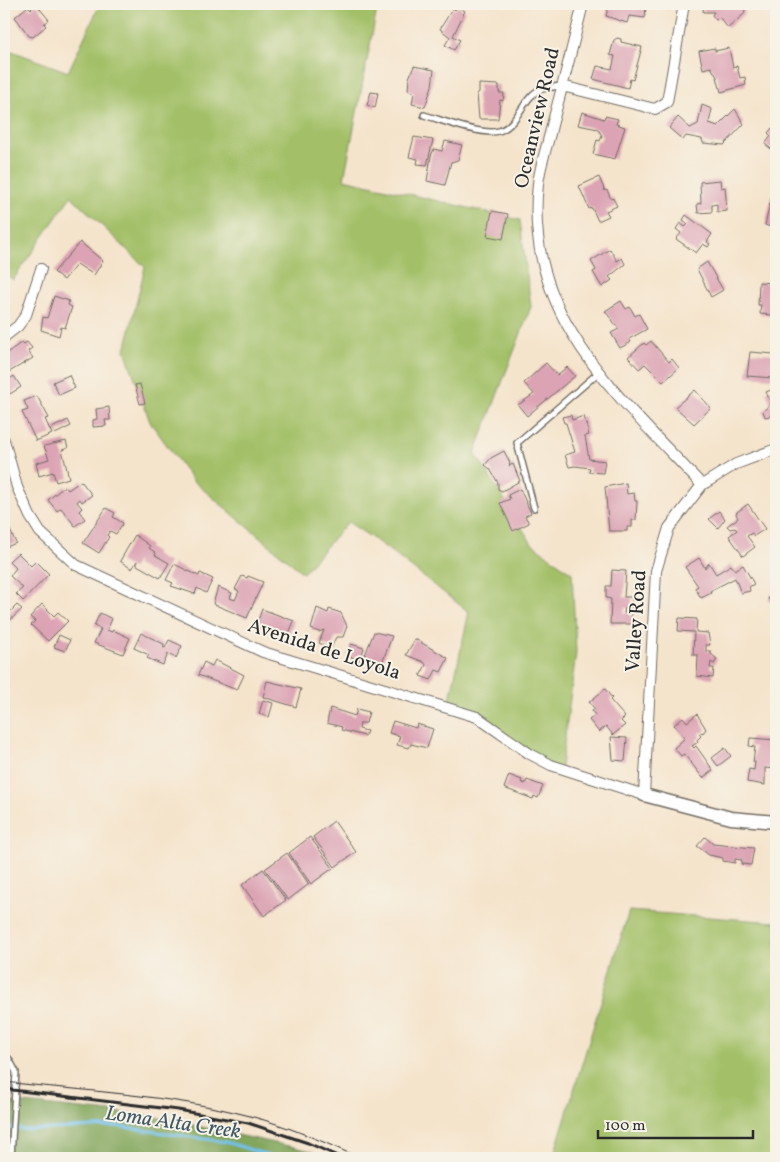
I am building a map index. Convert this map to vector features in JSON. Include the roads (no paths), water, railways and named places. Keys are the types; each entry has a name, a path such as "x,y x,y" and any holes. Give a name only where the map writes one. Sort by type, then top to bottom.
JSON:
{"street":[{"name":"Oceanview Road","path":"583,4 538,183 536,230 547,281 555,304 575,341 598,373 702,485"},
{"path":"562,86 655,110 667,102 684,4"},
{"path":"4,337 18,326 26,315 41,269"},
{"name":"Avenida de Loyola","path":"4,440 17,487 30,516 40,532 76,565 263,652 477,717 530,754 551,765 644,795"},
{"name":"Valley Road","path":"644,795 656,571 669,528 702,485 736,464 776,449"},
{"path":"644,795 732,818 776,822"}],"lane":[{"path":"424,115 484,131 498,131 511,125 524,106 541,89 562,86"},
{"path":"534,508 516,443 598,373"},
{"path":"4,1056 16,1072 11,1158"}],"waterway":[{"name":"Loma Alta Creek","path":"4,1127 28,1130 116,1126 226,1142 277,1158"}],"tram line":[{"path":"4,1082 127,1094 220,1109 278,1125 360,1158"}],"railway":[{"path":"4,1089 178,1110 248,1123 308,1143 342,1158"}]}
